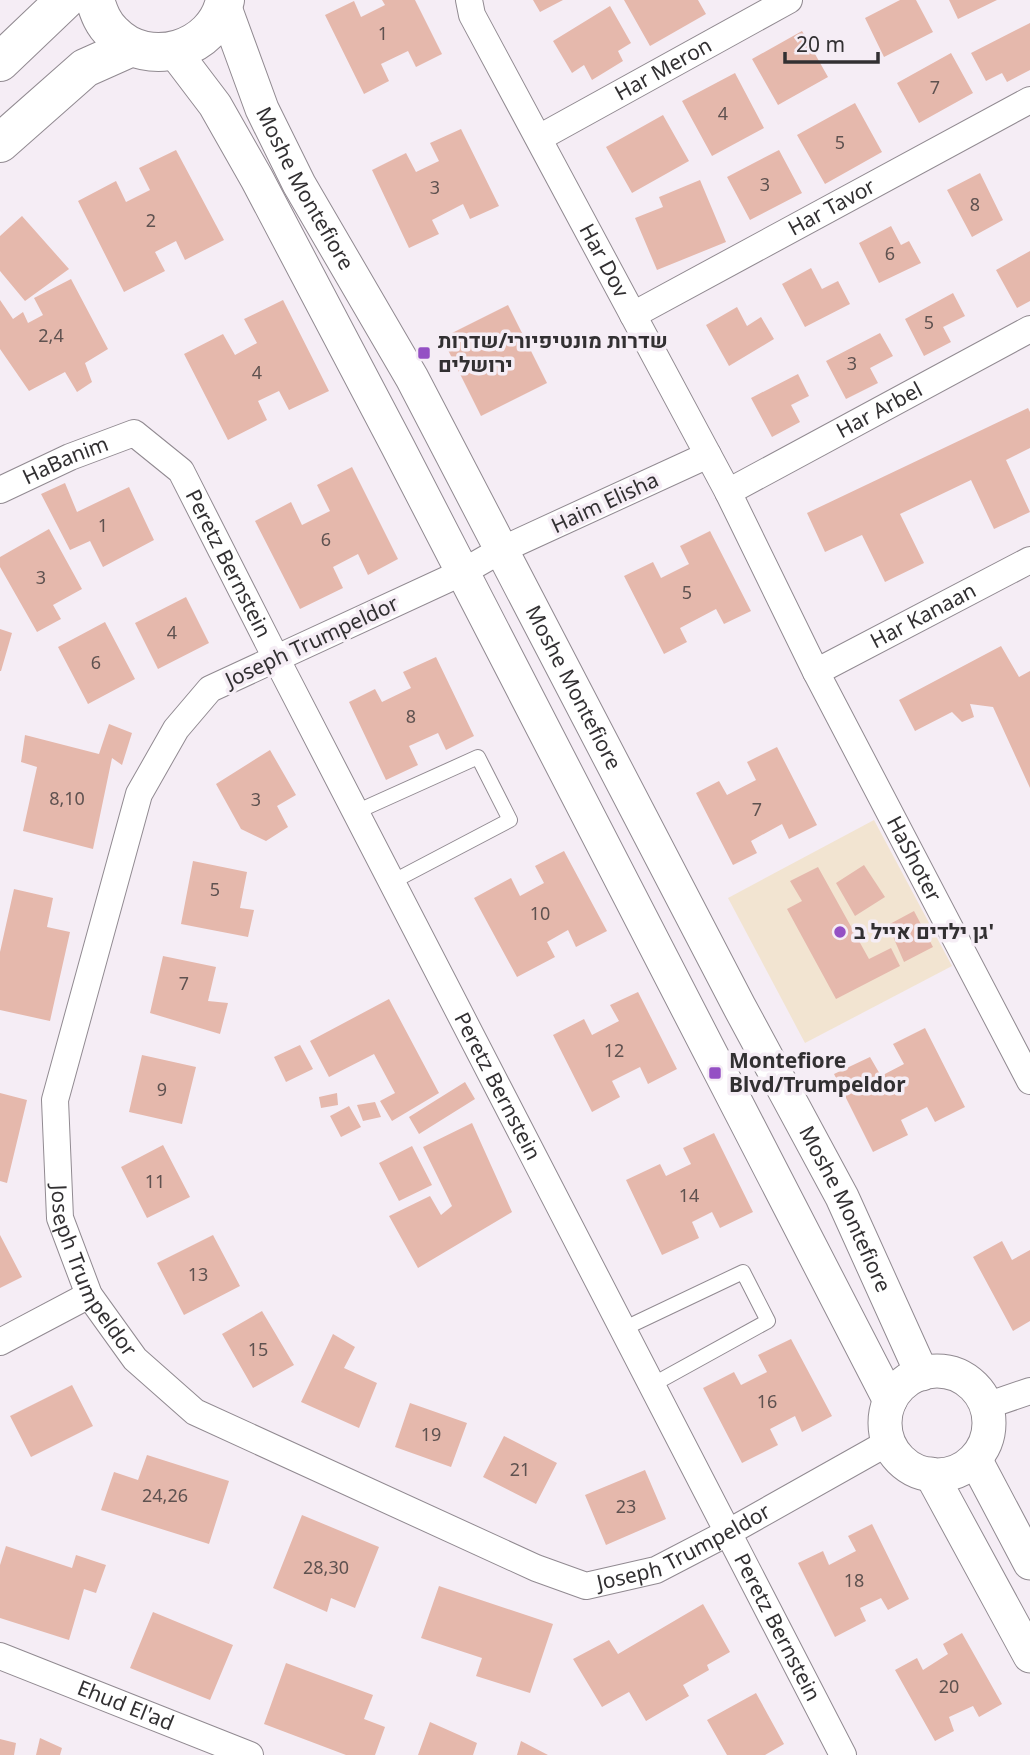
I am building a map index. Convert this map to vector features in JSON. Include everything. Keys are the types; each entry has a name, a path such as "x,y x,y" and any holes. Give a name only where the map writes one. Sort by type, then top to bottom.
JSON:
{"main road":[{"path":"0,62 65,0"},
{"path":"95,0 100,17 114,35 132,47 152,52 174,51 191,46 206,35 217,21 225,2"},
{"path":"0,143 85,68 132,47"}],"street":[{"name":"Har Dov","path":"469,0 472,15 728,492 816,673"},
{"name":"Har Meron","path":"539,138 789,0"},
{"name":"Moshe Montefiore","path":"225,2 262,109 299,184 412,378 739,1006 842,1197 922,1374"},
{"name":"Moshe Montefiore","path":"174,51 215,106 257,179 890,1401"},
{"name":"Har Tavor","path":"633,315 1030,100"},
{"name":"Har Arbel","path":"728,492 1030,330"},
{"name":"HaBanim","path":"0,490 70,457 134,433"},
{"name":"Peretz Bernstein","path":"134,433 181,471 843,1755"},
{"name":"Haim Elisha","path":"501,550 708,455"},
{"name":"Joseph Trumpeldor","path":"501,550 461,573 210,690 176,729 139,794 55,1100 60,1218 89,1295 135,1359 195,1412 536,1568 586,1586 656,1570 889,1442"},
{"name":"Har Kanaan","path":"816,673 1030,560"},
{"name":"HaShoter","path":"816,673 1030,1081"},
{"path":"0,1342 89,1295"},
{"path":"937,1371 953,1374 967,1381 978,1392 986,1406 988,1428 981,1450 975,1459 962,1469 947,1474 931,1475 906,1464 896,1454 885,1429 890,1401 898,1389 908,1380 922,1374 937,1371"},
{"path":"986,1406 1030,1391"},
{"path":"975,1459 1030,1563"},
{"path":"931,1475 1030,1656"},
{"name":"Ehud El'ad","path":"0,1656 250,1755"}],"lane":[{"path":"356,813 478,757 510,820 392,882"},
{"path":"623,1329 743,1272 750,1284 768,1321 652,1385"}],"shaded area":[{"name":"גן ילדים אייל ב'","path":"874,820 952,966 805,1043 728,898"}],"building":[{"path":"382,0 415,0 442,54 416,67 408,51 381,64 389,81 364,94 325,15 354,1 361,17 385,5"},
{"path":"533,0 563,0 540,12"},
{"path":"624,0 698,0 706,14 650,46"},
{"path":"900,0 916,0 933,32 884,57 865,18"},
{"path":"949,0 997,0 958,19"},
{"path":"610,6 631,43 618,51 623,61 592,80 584,65 572,73 553,41"},
{"path":"1030,23 1030,70 1007,82 1002,73 986,81 971,53"},
{"path":"802,31 828,77 778,105 752,59"},
{"path":"951,53 973,93 919,123 897,83"},
{"path":"735,73 764,128 712,156 682,101"},
{"path":"855,103 882,152 825,184 797,135"},
{"path":"663,115 689,161 632,193 606,147"},
{"path":"461,129 499,206 470,219 463,204 432,220 439,234 409,248 372,170 406,153 416,172 439,161 430,143"},
{"path":"176,150 224,240 185,260 176,241 155,252 165,271 124,292 78,201 116,181 126,202 150,190 139,168"},
{"path":"779,150 802,193 750,220 727,177"},
{"path":"980,173 1003,220 972,237 947,190"},
{"path":"700,180 726,242 657,270 635,218 663,207 659,197"},
{"path":"22,216 69,269 25,301 0,271 0,236"},
{"path":"891,226 901,245 909,241 921,263 879,283 859,243"},
{"path":"1030,251 1030,301 1017,308 996,270"},
{"path":"811,268 822,289 838,281 850,304 805,327 782,284"},
{"path":"71,279 108,349 85,363 92,382 77,392 65,372 29,391 0,349 0,300 13,319 23,312 28,323 43,315 34,298"},
{"path":"953,293 965,316 943,327 951,342 924,356 905,319"},
{"path":"283,300 329,391 289,410 279,391 258,401 267,420 228,440 184,354 223,334 235,355 257,343 244,319"},
{"path":"508,305 547,383 481,416 442,338"},
{"path":"737,307 747,326 761,317 774,339 729,366 706,325"},
{"path":"880,333 893,356 870,368 878,383 846,399 826,361"},
{"path":"798,374 809,396 791,405 800,422 772,437 751,398"},
{"path":"1028,408 1030,448 1006,460 1030,512 994,529 971,480 900,514 924,563 885,582 862,535 825,552 807,513"},
{"path":"352,467 398,559 368,575 358,554 333,567 343,588 300,609 255,521 291,502 302,525 330,511 317,485"},
{"path":"65,483 77,512 129,487 154,540 103,567 90,541 70,550 41,494"},
{"path":"49,529 82,589 53,605 61,619 37,632 0,567 0,557"},
{"path":"710,531 751,611 724,624 716,609 680,628 687,642 664,654 624,576 653,562 661,578 689,564 680,546"},
{"path":"186,597 209,643 158,669 135,623"},
{"path":"105,622 135,679 88,704 58,647"},
{"path":"0,629 12,633 1,671 0,671"},
{"path":"1001,646 1019,677 1030,671 1030,788 993,707 970,704 974,717 962,722 952,712 915,731 899,700"},
{"path":"436,657 474,736 446,750 438,733 409,746 418,765 386,780 349,702 375,689 382,702 411,688 403,672"},
{"path":"109,724 132,733 122,765 112,758 93,849 23,831 37,767 21,762 25,735 99,754"},
{"path":"777,747 817,825 789,839 782,824 751,841 757,853 733,865 696,793 719,781 727,795 756,780 747,762"},
{"path":"270,750 296,795 277,806 288,827 266,841 241,829 216,784"},
{"path":"564,851 607,931 576,947 568,930 547,942 555,957 517,977 474,898 511,878 520,896 544,883 535,866"},
{"path":"193,861 247,872 240,908 254,910 248,937 181,924"},
{"path":"864,865 885,897 855,916 836,883"},
{"path":"818,867 869,959 891,948 900,966 836,999 787,909 802,901 790,881"},
{"path":"14,889 53,898 47,927 70,932 50,1021 0,1010 0,952"},
{"path":"914,911 933,947 904,962 888,925"},
{"path":"163,956 216,967 208,1001 228,1003 220,1034 150,1013"},
{"path":"638,992 677,1069 648,1084 640,1067 612,1081 620,1097 592,1112 553,1035 584,1019 592,1035 619,1021 610,1005"},
{"path":"389,999 439,1093 392,1121 380,1101 395,1093 374,1054 329,1077 310,1041"},
{"path":"925,1028 965,1107 935,1122 927,1107 901,1120 908,1135 873,1152 834,1074 870,1057 881,1076 904,1064 893,1044"},
{"path":"300,1045 313,1069 286,1082 274,1057"},
{"path":"142,1055 196,1067 182,1124 129,1112"},
{"path":"465,1082 475,1099 419,1134 409,1117"},
{"path":"0,1093 27,1100 7,1183 0,1181"},
{"path":"337,1093 338,1105 321,1108 319,1097"},
{"path":"375,1102 381,1117 363,1121 357,1105"},
{"path":"349,1106 361,1127 341,1137 330,1116"},
{"path":"472,1123 512,1212 418,1268 389,1216 430,1196 441,1215 452,1206 423,1147"},
{"path":"714,1133 753,1212 720,1228 712,1212 692,1222 699,1238 662,1255 626,1180 660,1164 666,1176 691,1164 683,1148"},
{"path":"163,1145 190,1197 147,1218 121,1167"},
{"path":"412,1146 432,1185 399,1201 379,1163"},
{"path":"0,1235 22,1277 0,1288"},
{"path":"213,1235 240,1286 184,1315 157,1263"},
{"path":"1002,1241 1012,1260 1030,1250 1030,1321 1013,1331 973,1257"},
{"path":"262,1311 294,1365 253,1388 222,1334"},
{"path":"333,1334 355,1347 344,1368 377,1383 359,1428 301,1402"},
{"path":"791,1339 832,1416 802,1432 795,1416 770,1429 778,1445 742,1463 703,1388 734,1372 741,1385 767,1372 758,1355"},
{"path":"72,1385 93,1426 31,1457 10,1416"},
{"path":"410,1403 467,1423 451,1467 395,1447"},
{"path":"504,1436 557,1463 536,1504 483,1477"},
{"path":"147,1455 229,1481 209,1544 101,1510 114,1472 138,1480"},
{"path":"645,1470 666,1519 606,1545 585,1495"},
{"path":"302,1515 379,1547 355,1608 331,1598 327,1612 273,1588"},
{"path":"872,1524 909,1599 888,1610 881,1598 860,1608 866,1621 835,1637 798,1563 823,1551 829,1565 856,1551 848,1536"},
{"path":"6,1546 72,1568 76,1555 106,1565 96,1593 84,1589 69,1640 0,1618 0,1565"},
{"path":"439,1586 553,1624 530,1693 476,1676 482,1658 421,1638"},
{"path":"703,1604 730,1652 707,1665 709,1670 683,1685 689,1696 646,1721 629,1692 602,1707 573,1659 609,1640 618,1654"},
{"path":"153,1612 233,1645 210,1700 130,1668"},
{"path":"962,1633 1002,1704 979,1717 973,1706 949,1717 954,1731 935,1741 895,1670 917,1658 923,1670 948,1654 943,1644"},
{"path":"286,1663 373,1695 364,1719 385,1727 375,1755 346,1755 264,1724"},
{"path":"756,1693 784,1744 765,1755 727,1755 707,1720"},
{"path":"430,1722 477,1743 473,1755 418,1755"},
{"path":"40,1738 62,1748 60,1755 36,1755"},
{"path":"0,1739 16,1743 14,1755 0,1755"},
{"path":"521,1741 548,1755 517,1755"}],"place":[{"name":"שדרות מונטיפיורי/שדרות ירושלים","path":"424,353"},
{"name":"גן ילדים אייל ב'","path":"840,932"},
{"name":"Montefiore Blvd/Trumpeldor","path":"715,1073"}]}
